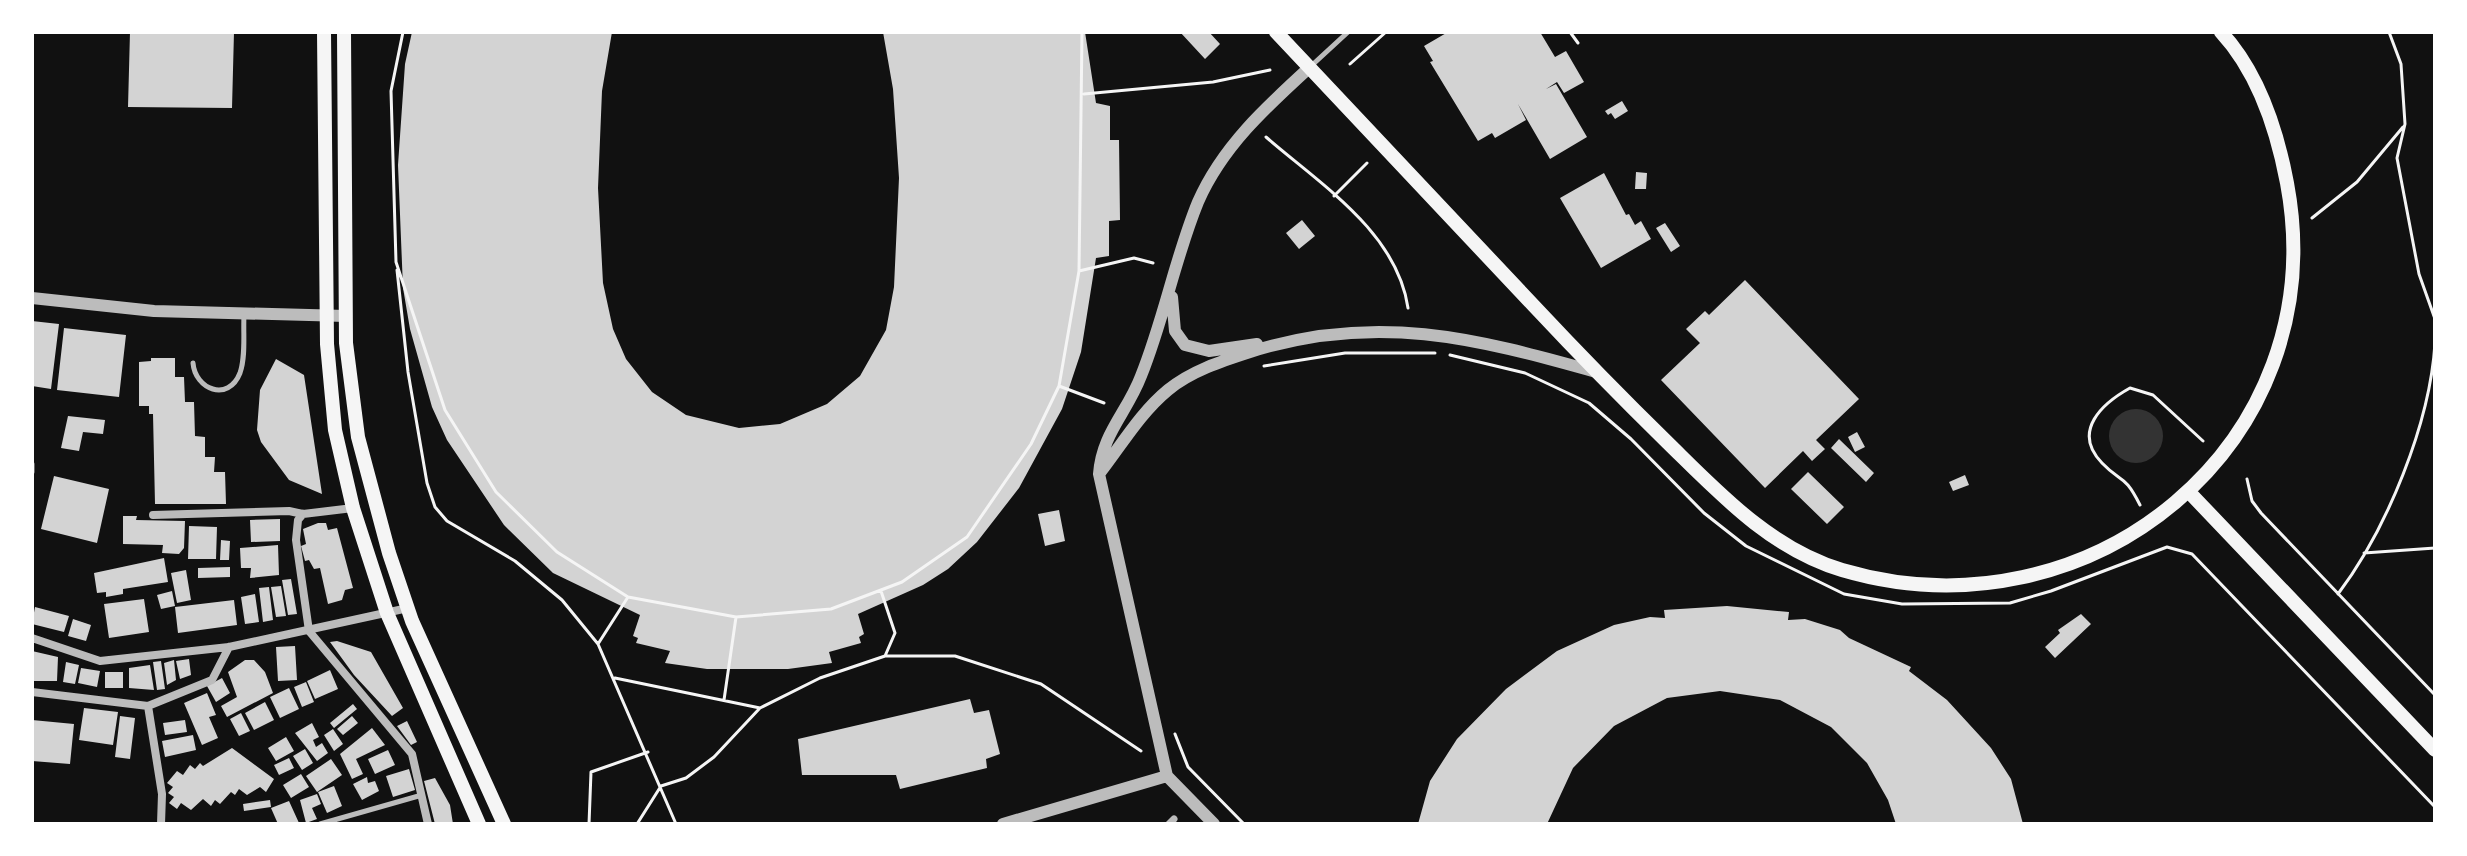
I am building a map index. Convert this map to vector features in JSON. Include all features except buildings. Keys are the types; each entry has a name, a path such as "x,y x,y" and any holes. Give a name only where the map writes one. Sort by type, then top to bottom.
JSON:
{"main road":[{"path":"324,32 327,316 335,430 353,508 387,613 479,824"},
{"path":"344,32 346,316 348,368 358,437 389,553 408,608 504,824"},
{"path":"1276,32 1596,372 1743,516 1790,547 1838,569 1890,581 1936,586 2028,578 2116,546 2151,524 2189,492 2227,451 2251,413 2276,355 2288,299 2292,237 2284,169 2266,106 2234,40 2221,32"},
{"path":"2189,492 2435,750"}],"street":[{"path":"1214,824 1167,776 1099,474 1101,448 1140,379 1199,200 1254,119 1310,67"},
{"path":"1172,284 1175,331 1192,348 1209,351 1375,331 1456,336 1596,372"},
{"path":"32,298 154,311 346,316"},
{"path":"1099,474 1146,412 1182,379 1239,356 1304,338"},
{"path":"153,515 289,511 303,514 353,508"},
{"path":"303,514 298,520 296,540 309,631 412,754 428,824"},
{"path":"32,638 100,661 229,647 408,608"},
{"path":"32,692 148,706 212,680 229,647"},
{"path":"148,706 162,794 161,824"},
{"path":"1003,824 1167,776"}],"lane":[{"path":"1310,67 1348,32"},
{"path":"193,363 197,380 208,389 220,391 233,385 241,371 244,314"},
{"path":"32,464 32,472"},
{"path":"320,824 422,795"}],"path":[{"path":"403,32 391,91 396,262 408,372 427,483 435,507 447,521 515,561 562,600 598,644 648,752 676,824"},
{"path":"396,262 445,410 496,492 557,552 628,597 736,617 831,609 902,582 967,537 1031,444 1059,386 1079,271 1082,32"},
{"path":"1350,64 1386,32"},
{"path":"1570,32 1578,43"},
{"path":"2389,32 2401,64 2405,124 2397,158 2419,274 2435,319"},
{"path":"1083,94 1213,82 1270,70"},
{"path":"2312,218 2357,182 2405,124"},
{"path":"1266,137 1379,238 1404,280 1408,308"},
{"path":"1334,196 1367,163"},
{"path":"1079,271 1134,258 1153,263"},
{"path":"2338,594 2364,553 2411,451 2433,373 2435,343"},
{"path":"1261,367 1345,353 1440,353 1487,363 1554,384 1589,403 1631,439 1693,503 1746,546 1844,594 1902,604 2010,603 2051,591 2167,547 2192,554 2435,807"},
{"path":"1059,386 1104,403"},
{"path":"2140,506 2128,480 2101,462 2091,442 2091,422 2104,403 2130,388 2153,395 2203,441"},
{"path":"2247,479 2252,501 2261,513 2435,695"},
{"path":"2364,553 2435,548"},
{"path":"881,591 895,633 885,656"},
{"path":"598,644 628,597"},
{"path":"724,700 736,617"},
{"path":"637,824 661,786 686,778 714,757 760,708 820,678 885,656 955,656 1041,684 1141,751"},
{"path":"614,678 760,708"},
{"path":"1174,732 1181,756 1188,767 1244,824"},
{"path":"589,824 591,772 648,752"}],"shaded area":[{"path":"2136,409 2155,417 2163,436 2155,455 2136,463 2117,455 2109,436 2117,417"}]}
